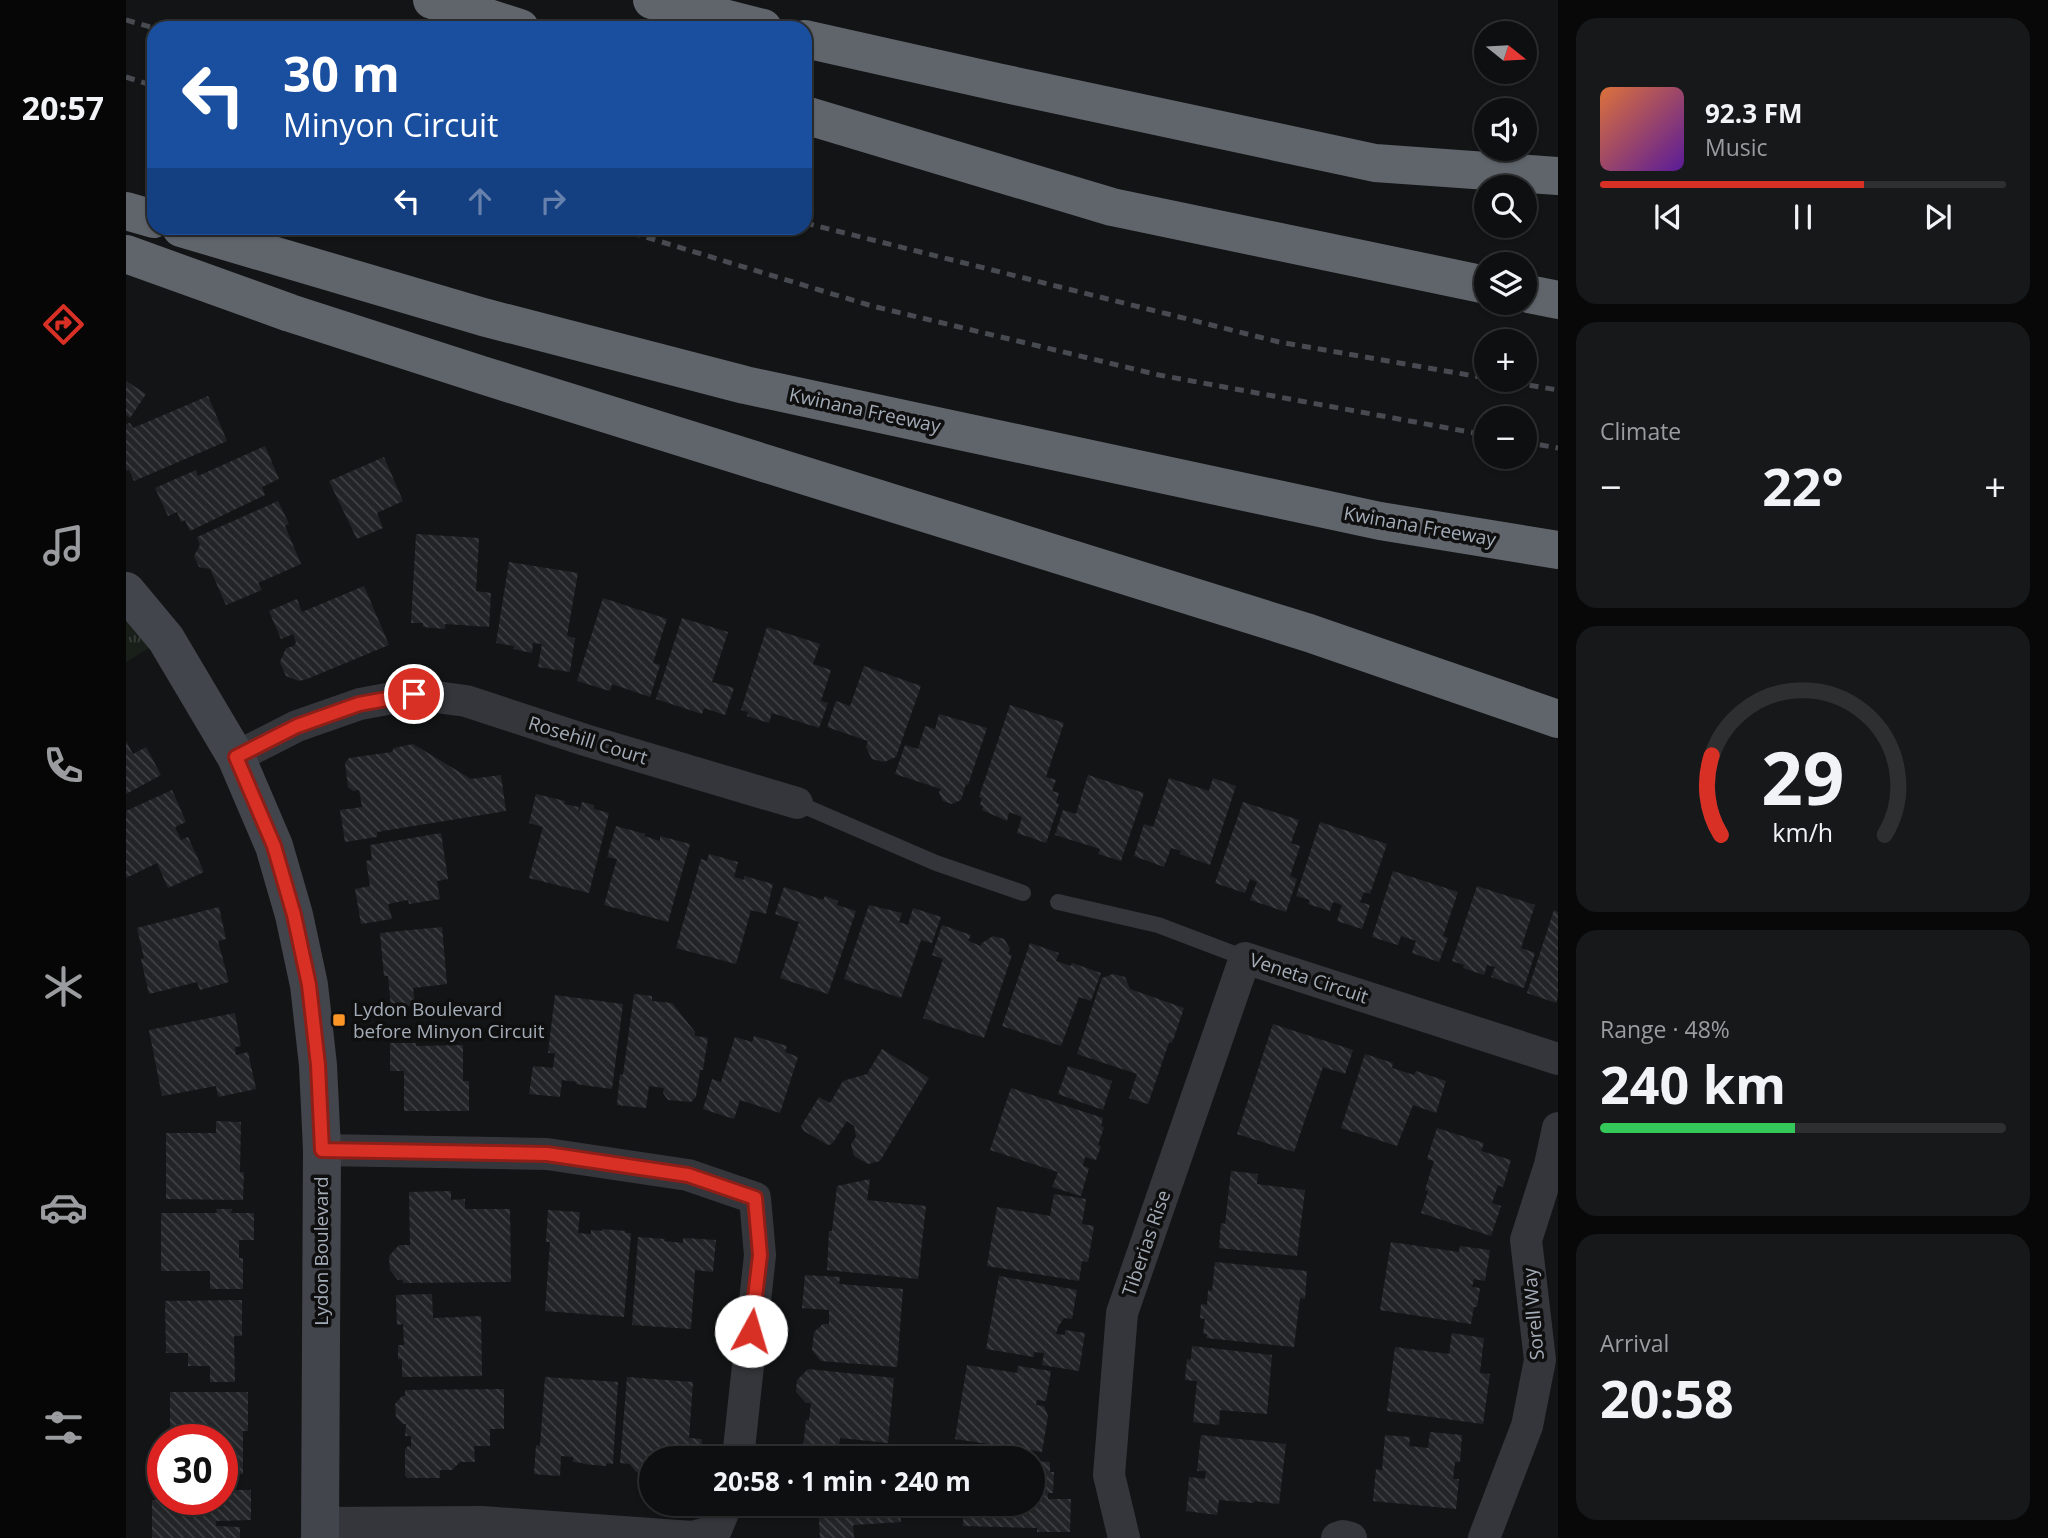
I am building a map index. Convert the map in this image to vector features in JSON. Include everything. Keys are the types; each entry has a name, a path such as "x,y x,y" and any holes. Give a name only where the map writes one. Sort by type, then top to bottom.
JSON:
{"highway":[{"path":"432,0 498,21"},
{"path":"652,0 735,21"},
{"path":"812,41 1375,163 1558,176"},
{"path":"812,117 1112,208 1474,283"},
{"path":"126,211 147,217"},
{"name":"Kwinana Freeway","path":"205,235 483,317 745,385 1380,521 1558,550"},
{"path":"126,254 290,313 1309,633 1558,719"},
{"path":"1537,296 1558,300"}],"street":[{"name":"Lydon Boulevard","path":"126,591 166,639 236,757 274,846 294,915 309,985 318,1065 322,1150 320,1531"},
{"name":"Rosehill Court","path":"236,757 297,726 359,704 414,694 466,701 584,740 797,803"},
{"name":"Veneta Circuit","path":"1245,958 1558,1059"},
{"name":"Tiberias Rise","path":"1124,1538 1108,1475 1122,1313 1245,958"},
{"name":"Sorell Way","path":"1484,1538 1527,1426 1540,1360 1526,1240 1550,1165 1558,1128"},
{"path":"322,1150 547,1154 688,1175 755,1198 760,1255 739,1446"},
{"path":"320,1531 482,1522 693,1537 716,1530 722,1516"},
{"path":"1337,1538 1351,1538"}],"lane":[{"name":"Rosehill Court","path":"797,803 936,863 1023,893"},
{"name":"Veneta Circuit","path":"1058,902 1158,925 1245,958"}],"green space":[{"path":"126,618 149,648 126,662"}],"building":[{"path":"126,381 146,394 130,418 126,415"},
{"path":"208,396 227,441 134,481 129,470 126,471 126,424 130,423 133,428"},
{"path":"265,446 279,479 262,487 265,495 190,531 185,520 181,522 177,512 168,516 155,488 196,470 198,476"},
{"path":"384,457 403,501 377,513 383,528 357,539 329,481"},
{"path":"278,501 289,524 285,526 301,564 258,583 262,590 226,605 210,569 199,567 194,556 200,545 197,537"},
{"path":"416,534 479,538 476,591 491,593 489,627 445,624 445,629 411,623"},
{"path":"509,562 578,573 567,636 575,638 570,672 538,667 542,644 533,643 532,653 496,643"},
{"path":"364,586 389,645 307,679 299,681 286,676 280,662 286,648 294,646 296,642 293,634 281,639 269,611 297,599 302,612"},
{"path":"603,598 667,619 653,663 660,665 650,697 612,684 610,691 577,681"},
{"path":"682,618 728,632 712,682 734,688 725,715 704,708 702,714 656,699"},
{"path":"767,627 820,644 813,664 831,670 821,701 828,703 819,728 772,713 769,723 747,716 748,712 741,710"},
{"path":"864,666 921,686 896,757 884,762 872,759 866,747 868,741 827,727 836,701 850,706"},
{"path":"1010,705 1064,723 1046,777 1056,780 1052,791 1059,793 1056,803 1059,804 1046,843 1017,833 1022,817 1009,812 1007,821 982,810 983,806 980,805 982,798 979,797"},
{"path":"939,714 987,728 968,785 966,784 961,800 952,804 943,801 939,792 941,789 895,774 905,745 918,749 925,726 935,729"},
{"path":"126,741 133,754 146,747 161,775 126,794"},
{"path":"413,744 471,779 501,775 506,811 377,832 377,837 345,842 340,810 362,807 359,790 353,791 348,787 345,763 349,758 392,752 394,748"},
{"path":"1088,775 1144,793 1121,861 1098,854 1100,849 1055,835 1063,810 1076,814"},
{"path":"1169,778 1209,791 1213,778 1236,786 1210,865 1171,848 1164,867 1134,856 1144,824 1153,827"},
{"path":"172,790 186,822 175,827 181,840 188,837 204,872 168,888 157,863 126,878 126,811"},
{"path":"536,794 579,807 578,812 582,802 609,813 589,893 529,878 543,827 529,823"},
{"path":"1243,802 1299,820 1291,843 1300,846 1290,876 1297,879 1286,912 1250,900 1257,882 1250,879 1245,893 1215,883"},
{"path":"1320,822 1387,844 1370,894 1364,892 1360,902 1370,905 1362,929 1337,921 1342,905 1333,902 1330,911 1308,904 1310,900 1296,896"},
{"path":"616,826 660,841 660,836 690,844 668,922 604,905 617,859 607,857"},
{"path":"441,833 448,879 437,881 440,899 388,904 392,919 361,924 355,889 370,886 366,861 372,860 370,845"},
{"path":"709,854 738,862 734,877 744,880 744,876 773,884 766,914 751,910 736,964 676,948 701,859 707,861"},
{"path":"1393,871 1458,892 1443,936 1448,938 1439,962 1412,953 1416,941 1401,936 1398,945 1372,937"},
{"path":"1477,886 1535,905 1521,948 1535,953 1524,988 1491,977 1495,967 1487,965 1484,975 1452,961"},
{"path":"784,887 823,900 825,896 838,901 837,905 856,911 828,994 780,978 799,922 775,914"},
{"path":"869,905 902,913 899,922 908,925 913,908 941,917 932,943 921,940 901,998 844,979"},
{"path":"219,907 226,939 218,941 229,982 200,990 197,982 149,994 137,928"},
{"path":"1554,910 1558,912 1556,1003 1527,993"},
{"path":"942,925 971,935 968,941 981,946 993,936 1004,939 1010,949 1008,954 1012,955 984,1038 923,1018 943,959 932,955"},
{"path":"442,927 447,984 413,988 415,1005 391,1008 388,976 384,976 380,933"},
{"path":"1030,943 1059,953 1056,961 1071,966 1072,963 1101,973 1091,1001 1079,997 1061,1046 1002,1026"},
{"path":"1113,974 1125,977 1130,989 1184,1008 1172,1043 1169,1042 1148,1104 1129,1098 1137,1074 1077,1054 1102,978"},
{"path":"634,994 652,996 652,1001 672,1003 695,1032 695,1036 708,1038 696,1097 691,1102 668,1100 663,1093 664,1088 649,1086 646,1108 617,1105"},
{"path":"555,995 623,1004 612,1089 562,1080 560,1097 529,1094 533,1066 553,1068 555,1053 548,1053"},
{"path":"235,1013 241,1046 235,1047 236,1055 248,1052 256,1089 218,1097 216,1086 162,1096 149,1030"},
{"path":"1273,1024 1353,1050 1345,1074 1323,1067 1294,1152 1237,1134"},
{"path":"754,1036 787,1046 785,1052 798,1057 780,1113 740,1100 734,1119 703,1109 712,1079 721,1082 735,1037 752,1042"},
{"path":"390,1043 416,1043 416,1046 463,1045 463,1081 469,1081 469,1111 404,1111 404,1071 390,1071"},
{"path":"882,1049 929,1078 880,1161 868,1164 854,1156 851,1144 856,1137 854,1126 847,1121 832,1144 828,1145 804,1131 801,1126 819,1097 830,1103 843,1081 867,1074"},
{"path":"1365,1054 1393,1063 1392,1068 1414,1075 1416,1071 1446,1081 1436,1113 1413,1105 1397,1146 1341,1128"},
{"path":"1068,1066 1112,1081 1103,1110 1058,1094"},
{"path":"1011,1088 1103,1118 1101,1126 1104,1127 1098,1145 1101,1146 1096,1160 1085,1157 1083,1166 1089,1168 1081,1196 1052,1187 1058,1172 990,1150"},
{"path":"216,1121 241,1122 240,1172 244,1172 243,1200 166,1199 166,1133 216,1133"},
{"path":"1437,1128 1484,1143 1481,1151 1511,1160 1503,1187 1498,1185 1492,1203 1501,1206 1491,1236 1421,1213 1434,1161 1427,1159"},
{"path":"1231,1171 1258,1174 1257,1184 1305,1190 1297,1256 1219,1248 1221,1223 1225,1224"},
{"path":"870,1179 867,1200 926,1206 918,1279 827,1270 829,1231 832,1231 837,1186"},
{"path":"451,1191 451,1200 465,1199 465,1209 510,1209 511,1282 403,1283 403,1280 398,1280 390,1270 389,1256 399,1245 410,1245 409,1192"},
{"path":"1054,1194 1086,1199 1082,1224 1094,1226 1088,1262 1082,1261 1079,1281 987,1266 997,1207 1050,1216"},
{"path":"216,1209 232,1209 231,1213 254,1213 254,1240 239,1240 239,1258 243,1258 243,1289 210,1289 210,1271 161,1271 161,1213 217,1213"},
{"path":"548,1210 580,1212 578,1233 591,1234 591,1230 602,1229 631,1233 624,1317 545,1311 550,1242 546,1242"},
{"path":"638,1237 683,1243 683,1238 716,1240 713,1272 695,1270 691,1329 632,1325"},
{"path":"1391,1242 1459,1252 1460,1246 1490,1250 1485,1281 1474,1279 1472,1287 1480,1288 1471,1324 1380,1310"},
{"path":"1215,1262 1307,1271 1305,1299 1300,1298 1294,1347 1206,1338 1207,1334 1203,1334 1205,1319 1200,1318 1201,1304 1207,1305 1208,1290 1212,1291"},
{"path":"805,1275 840,1277 839,1284 903,1289 897,1367 821,1361 812,1350 814,1332 823,1324 829,1324 829,1310 802,1308"},
{"path":"999,1276 1077,1290 1072,1319 1064,1318 1056,1334 1065,1335 1065,1330 1085,1333 1079,1371 1042,1365 1044,1353 1034,1352 1034,1357 986,1349"},
{"path":"432,1294 433,1318 481,1316 482,1376 402,1377 402,1359 398,1359 398,1345 404,1345 403,1324 397,1325 396,1295"},
{"path":"242,1300 242,1336 234,1336 235,1382 210,1382 210,1366 188,1366 188,1353 166,1353 165,1301"},
{"path":"1452,1333 1484,1338 1480,1373 1490,1374 1483,1424 1387,1411 1395,1347 1449,1354"},
{"path":"1192,1346 1272,1355 1267,1414 1220,1410 1219,1425 1193,1422 1197,1381 1185,1380 1187,1359 1191,1360"},
{"path":"967,1365 1017,1373 1018,1366 1051,1371 1046,1401 1037,1400 1036,1405 1044,1406 1048,1416 1043,1446 1002,1446 955,1439"},
{"path":"808,1369 894,1378 888,1443 840,1438 839,1446 803,1446 811,1403 806,1403 796,1392 797,1380"},
{"path":"545,1377 618,1382 613,1464 583,1464 573,1462 573,1457 561,1456 560,1476 534,1474 536,1445 540,1446"},
{"path":"627,1377 693,1382 689,1438 702,1439 701,1446 639,1446 639,1472 630,1464 620,1463"},
{"path":"504,1389 504,1429 490,1429 490,1446 474,1446 475,1462 460,1462 452,1470 440,1470 440,1478 408,1478 405,1475 405,1449 411,1447 411,1436 405,1436 406,1424 396,1417 395,1404 405,1396 405,1390"},
{"path":"170,1392 248,1392 248,1431 243,1431 243,1474 238,1474 238,1424 170,1424"},
{"path":"1430,1432 1462,1435 1460,1462 1455,1462 1453,1479 1459,1479 1456,1509 1373,1501 1376,1469 1382,1470 1385,1435 1410,1437 1409,1446 1428,1448"},
{"path":"1201,1435 1286,1444 1279,1504 1219,1500 1217,1515 1186,1511 1189,1477 1205,1479 1206,1471 1197,1471"},
{"path":"1045,1462 1050,1462 1050,1472 1054,1472 1053,1493 1048,1493 1048,1499 1071,1499 1070,1532 1037,1532 1037,1528 963,1526 963,1516 1045,1516"},
{"path":"238,1490 251,1490 251,1520 216,1521 216,1526 240,1527 240,1538 152,1538 152,1515 238,1515"},
{"path":"819,1516 901,1516 901,1522 853,1525 854,1538 820,1538"}],"railway":[{"path":"126,20 147,26"},
{"path":"126,77 147,84"},
{"path":"812,225 1279,342 1474,376"},
{"path":"639,235 872,306 1159,375 1474,433"},
{"path":"1537,386 1558,390"},
{"path":"1537,444 1558,448"}],"place":[{"name":"Lydon Boulevard before Minyon Circuit","path":"339,1020"}],"route":[{"path":"414,694 359,704 297,726 236,757 274,846 294,915 309,985 318,1065 322,1150 547,1154 688,1175 755,1198 760,1255 751,1331"}]}
